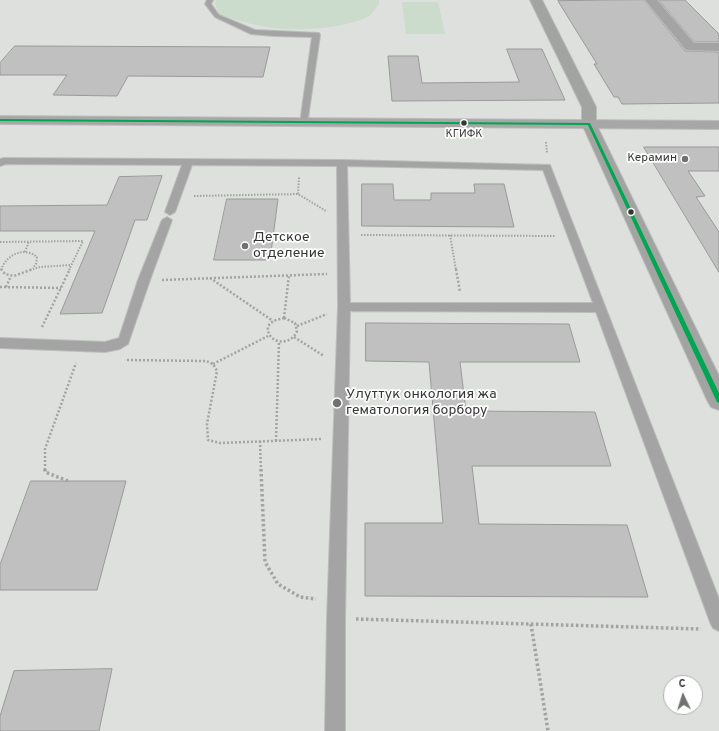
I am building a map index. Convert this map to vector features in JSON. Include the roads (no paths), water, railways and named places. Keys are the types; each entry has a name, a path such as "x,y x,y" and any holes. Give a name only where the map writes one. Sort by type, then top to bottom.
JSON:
{"main road":[{"path":"536,0 589,107 589,124 719,400"},
{"path":"0,120 719,125"}],"street":[{"path":"651,0 690,47 719,47"}],"lane":[{"path":"210,0 208,4 217,16 226,22 254,32 316,35 304,123"},
{"path":"0,162 342,163 547,167 719,622"},
{"path":"0,343 105,347 120,344 124,341 144,280 188,162"},
{"path":"335,731 336,602 344,307 342,163"},
{"path":"344,307 600,308"}],"place":[{"name":"КГИФК","path":"464,123"},
{"name":"Керамин","path":"685,159"},
{"name":"Детское отделение","path":"245,246"},
{"name":"Улуттук онкология жа гематология борбору","path":"337,403"}]}
